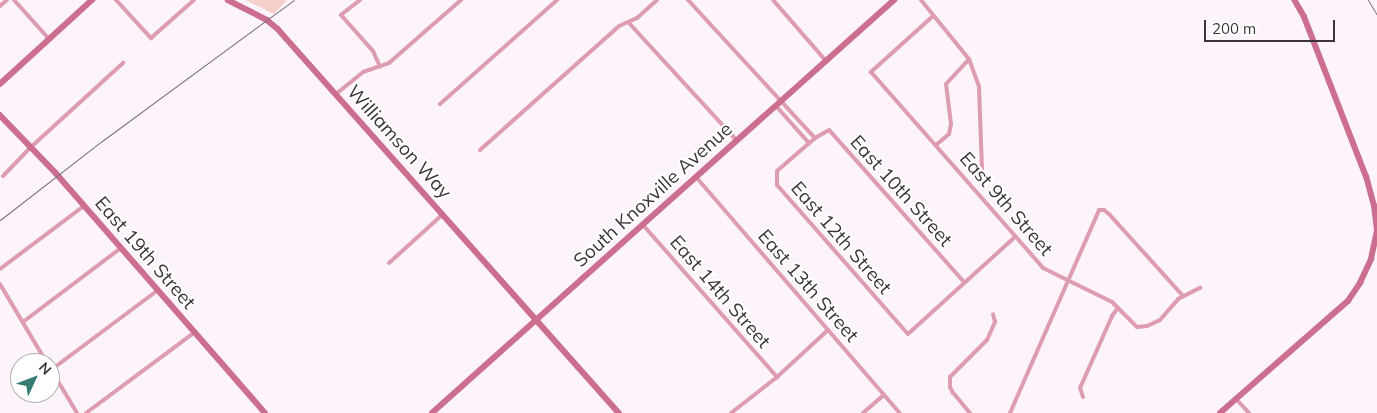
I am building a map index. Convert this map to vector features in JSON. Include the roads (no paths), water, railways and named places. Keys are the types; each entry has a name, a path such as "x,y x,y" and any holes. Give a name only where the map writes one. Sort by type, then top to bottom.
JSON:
{"street":[{"path":"0,6 7,0"},
{"path":"14,0 49,39"},
{"path":"0,84 92,0"},
{"path":"116,0 151,38 194,0"},
{"name":"Williamson Way","path":"228,0 273,24 619,413"},
{"path":"360,0 341,15 373,51 380,67"},
{"path":"336,94 363,72 389,63 461,0"},
{"path":"440,104 557,0"},
{"path":"480,150 620,26 637,18 658,0"},
{"path":"688,0 815,138"},
{"path":"773,0 826,61"},
{"name":"South Knoxville Avenue","path":"432,413 894,0"},
{"path":"921,0 969,59 978,87 982,170"},
{"path":"1220,413 1348,301 1360,283 1371,259 1377,230 1374,206 1366,177 1304,18 1294,0"},
{"name":"East 9th Street","path":"933,16 871,72 1015,237 1043,268 1102,296 1118,308 1134,325 1141,327 1160,320 1183,296"},
{"path":"629,22 737,141"},
{"path":"936,146 948,134 951,124 946,84 969,59"},
{"path":"3,176 124,63"},
{"path":"776,106 809,143"},
{"name":"East 19th Street","path":"0,115 32,147 265,413"},
{"name":"East 10th Street","path":"815,138 829,130 964,282"},
{"name":"East 12th Street","path":"815,138 777,171 777,185 908,334 964,282"},
{"name":"East 13th Street","path":"696,177 900,413"},
{"path":"0,269 84,206"},
{"path":"1010,413 1097,212 1104,210 1183,296 1200,288"},
{"path":"389,264 443,214"},
{"name":"East 14th Street","path":"642,225 777,377"},
{"path":"964,282 1015,237"},
{"path":"23,322 121,248"},
{"path":"0,284 41,353"},
{"path":"60,362 158,290"},
{"path":"1083,397 1080,388 1107,326 1118,308"},
{"path":"970,413 953,394 950,387 950,377 987,340 995,322 993,314"},
{"path":"731,413 777,377 828,330"},
{"path":"86,413 195,332"},
{"path":"60,385 76,413"},
{"path":"863,413 884,395"},
{"path":"1236,399 1249,413"}],"railway":[{"path":"0,220 102,141 294,0"},
{"path":"1368,0 1377,15"}]}
